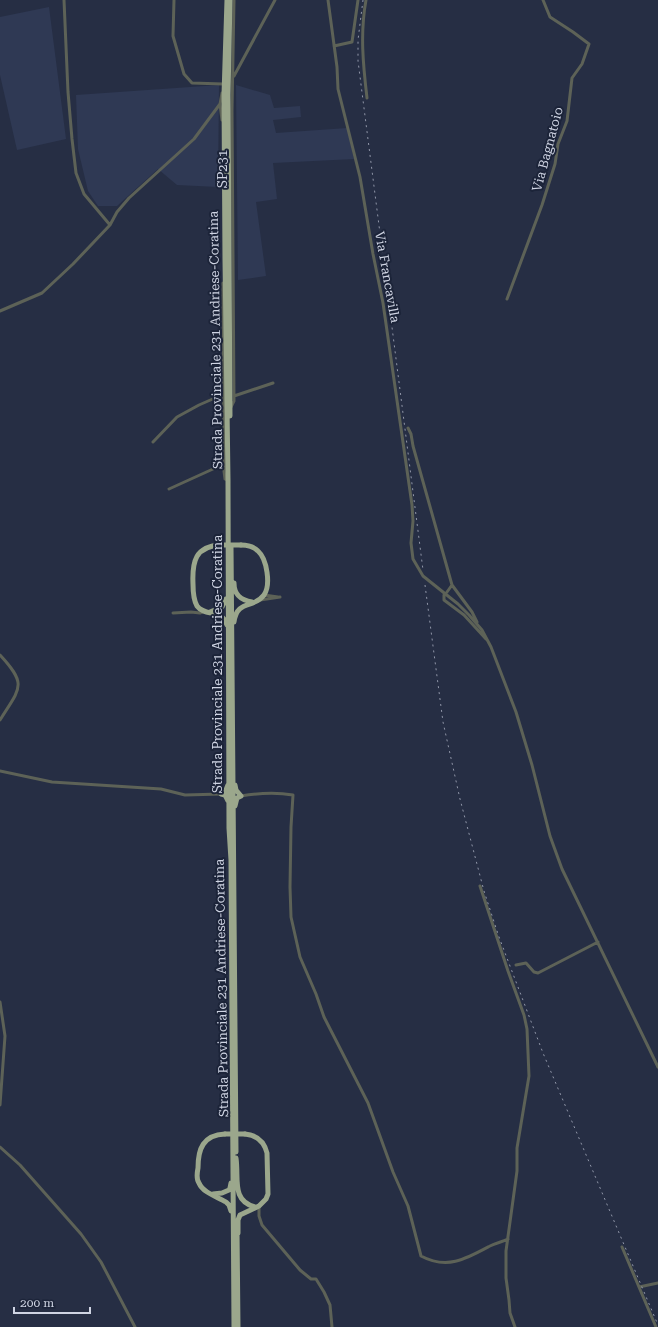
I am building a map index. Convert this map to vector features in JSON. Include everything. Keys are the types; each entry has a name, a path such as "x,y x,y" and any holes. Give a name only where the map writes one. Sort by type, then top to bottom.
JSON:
{"highway":[{"name":"Strada Provinciale 231 Andriese-Coratina","path":"226,0 225,287 228,480 228,756 231,827 235,874 234,1327"},
{"name":"Strada Provinciale 231 Andriese-Coratina","path":"230,0 228,95 232,746 231,827"},
{"path":"227,638 224,619 215,613 207,612 199,608 196,602 193,577 194,562 202,550 208,547 220,545 241,545 253,547 262,555 267,568 267,586 264,595 260,600 240,607 236,613 234,624 231,626"},
{"path":"231,561 234,588 236,593 243,600 253,603"},
{"path":"207,612 222,607 227,594"},
{"path":"231,827 235,823 235,803 237,798 241,796 237,793 235,788 234,755 232,746"},
{"path":"228,756 228,786 221,794 225,795 228,799 231,827"},
{"path":"225,1134 245,1134 259,1138 267,1153 268,1194 266,1199 257,1206 242,1213 238,1218 238,1237 235,1248 231,1236 230,1208 226,1202 203,1189 199,1184 197,1178 198,1155 203,1144 213,1136 225,1134"},
{"path":"212,1194 222,1193 230,1188 231,1166 235,1158"},
{"path":"235,1158 239,1194 246,1204 257,1206"},
{"name":"Strada Provinciale 231 Andriese-Coratina","path":"235,1248 238,1327"}],"street":[{"path":"64,0 68,92 76,173 84,194 110,225"},
{"path":"174,0 173,36 184,74 192,84 223,84"},
{"name":"SP231","path":"230,410 234,400 232,110 234,0"},
{"path":"233,77 275,0"},
{"name":"Via Francavilla","path":"328,0 338,89 360,177 383,303 403,433 412,515 411,543 414,559 423,576 471,613"},
{"path":"334,46 352,42 358,0"},
{"path":"366,0 362,44 367,98"},
{"name":"Via Bagnatoio","path":"507,299 556,164 558,144 567,121 572,78 582,64 590,44 550,17 543,0"},
{"path":"233,59 236,62 242,61"},
{"path":"225,66 220,104 222,121 224,477 228,480"},
{"path":"0,312 42,293 73,264 110,225 117,212 129,198 194,139 220,104"},
{"path":"234,396 273,383"},
{"path":"153,442 177,417 198,405 224,394"},
{"path":"408,428 411,434 412,446 452,585 487,640 516,712 532,765 554,849 658,1067"},
{"path":"169,489 224,464"},
{"path":"447,592 452,585"},
{"path":"267,586 273,597"},
{"path":"264,595 273,597"},
{"path":"444,595 444,600 464,615 487,640"},
{"path":"260,600 273,597"},
{"path":"191,612 196,602"},
{"path":"191,612 199,608"},
{"path":"173,614 207,612"},
{"path":"0,655 12,668 19,683 17,691 0,720"},
{"path":"0,771 52,782 161,789 185,795 221,794"},
{"path":"241,796 268,793 293,795 290,887 291,917 300,957 324,1017 368,1103 393,1172 408,1206 420,1256 438,1262 452,1263 474,1256 493,1245 508,1239"},
{"path":"480,886 524,1015 527,1029 529,1076 517,1148 517,1171 506,1251 506,1278 510,1313 515,1327"},
{"path":"516,965 526,963 534,972 538,972 598,942"},
{"path":"0,1002 5,1036 0,1105"},
{"path":"0,1147 20,1165 80,1234 101,1262 135,1327"},
{"path":"257,1206 262,1225 300,1270 311,1279 316,1280 324,1292 330,1305 332,1327"},
{"path":"622,1247 656,1327"},
{"path":"639,1287 658,1283"}],"shaded area":[{"path":"49,7 66,139 17,150 0,75 0,17"},
{"path":"219,85 218,187 177,185 158,169 117,206 98,206 88,191 78,149 76,95"},
{"path":"236,85 270,95 274,108 300,106 301,117 273,120 276,133 347,128 354,159 273,163 277,199 256,202 266,276 238,280"}],"railway":[{"path":"363,0 358,40 358,61 423,570"},
{"path":"425,585 443,722 460,799 484,891 499,937 543,1053 658,1325"}]}
